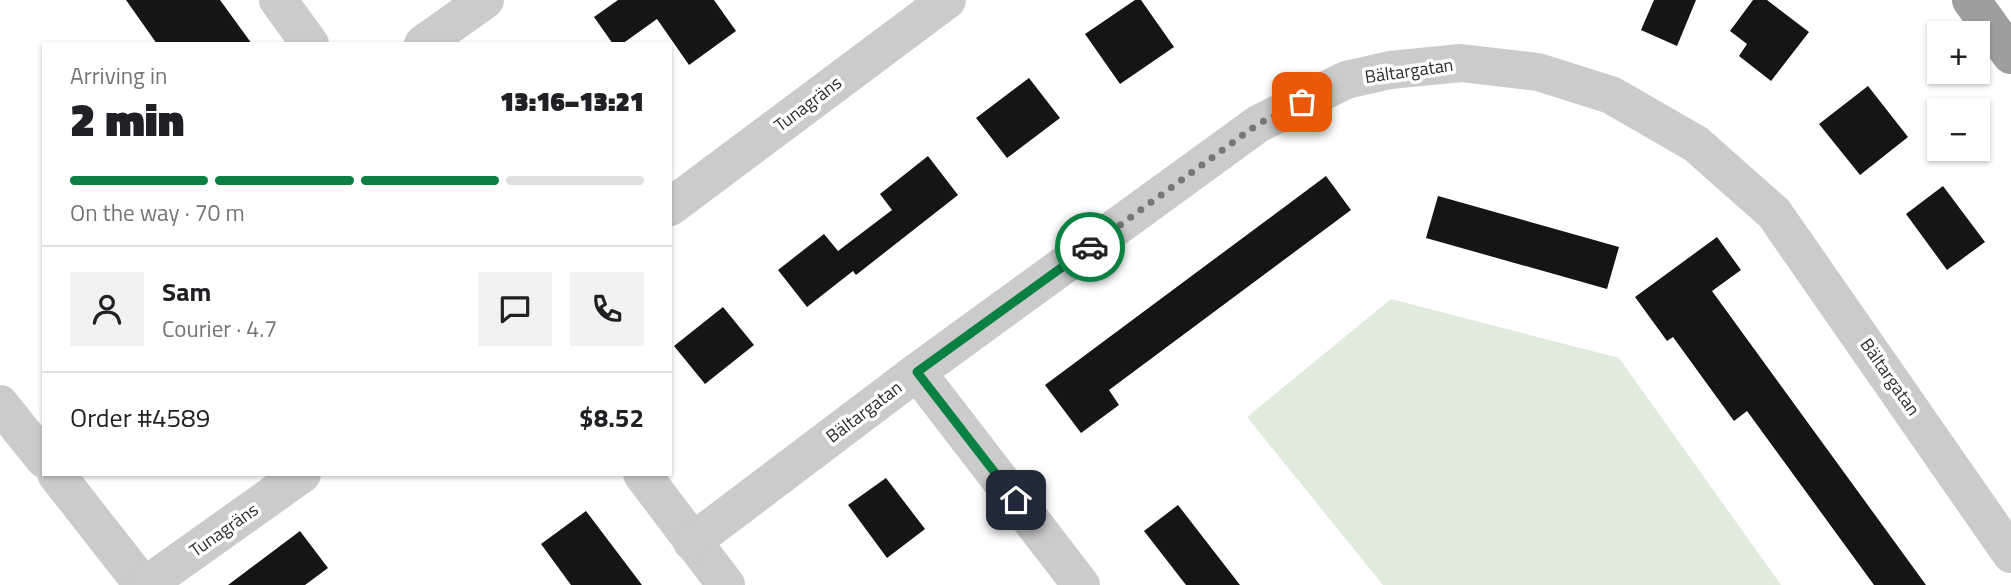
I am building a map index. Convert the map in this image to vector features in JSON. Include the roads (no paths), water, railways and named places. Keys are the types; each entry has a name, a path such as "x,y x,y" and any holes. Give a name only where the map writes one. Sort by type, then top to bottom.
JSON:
{"highway":[{"path":"1971,0 2011,55"}],"street":[{"path":"278,0 309,42"},
{"path":"426,42 485,0"},
{"name":"Tunagräns","path":"672,206 947,0"},
{"name":"Bältargatan","path":"692,542 917,372 1258,124 1346,80 1390,69 1461,63 1538,72 1611,95 1696,144 1774,213 2011,554"},
{"path":"917,372 1081,585"},
{"path":"0,404 42,456"},
{"path":"58,476 144,585"},
{"name":"Tunagräns","path":"144,585 299,476"},
{"path":"643,476 726,585"}]}
